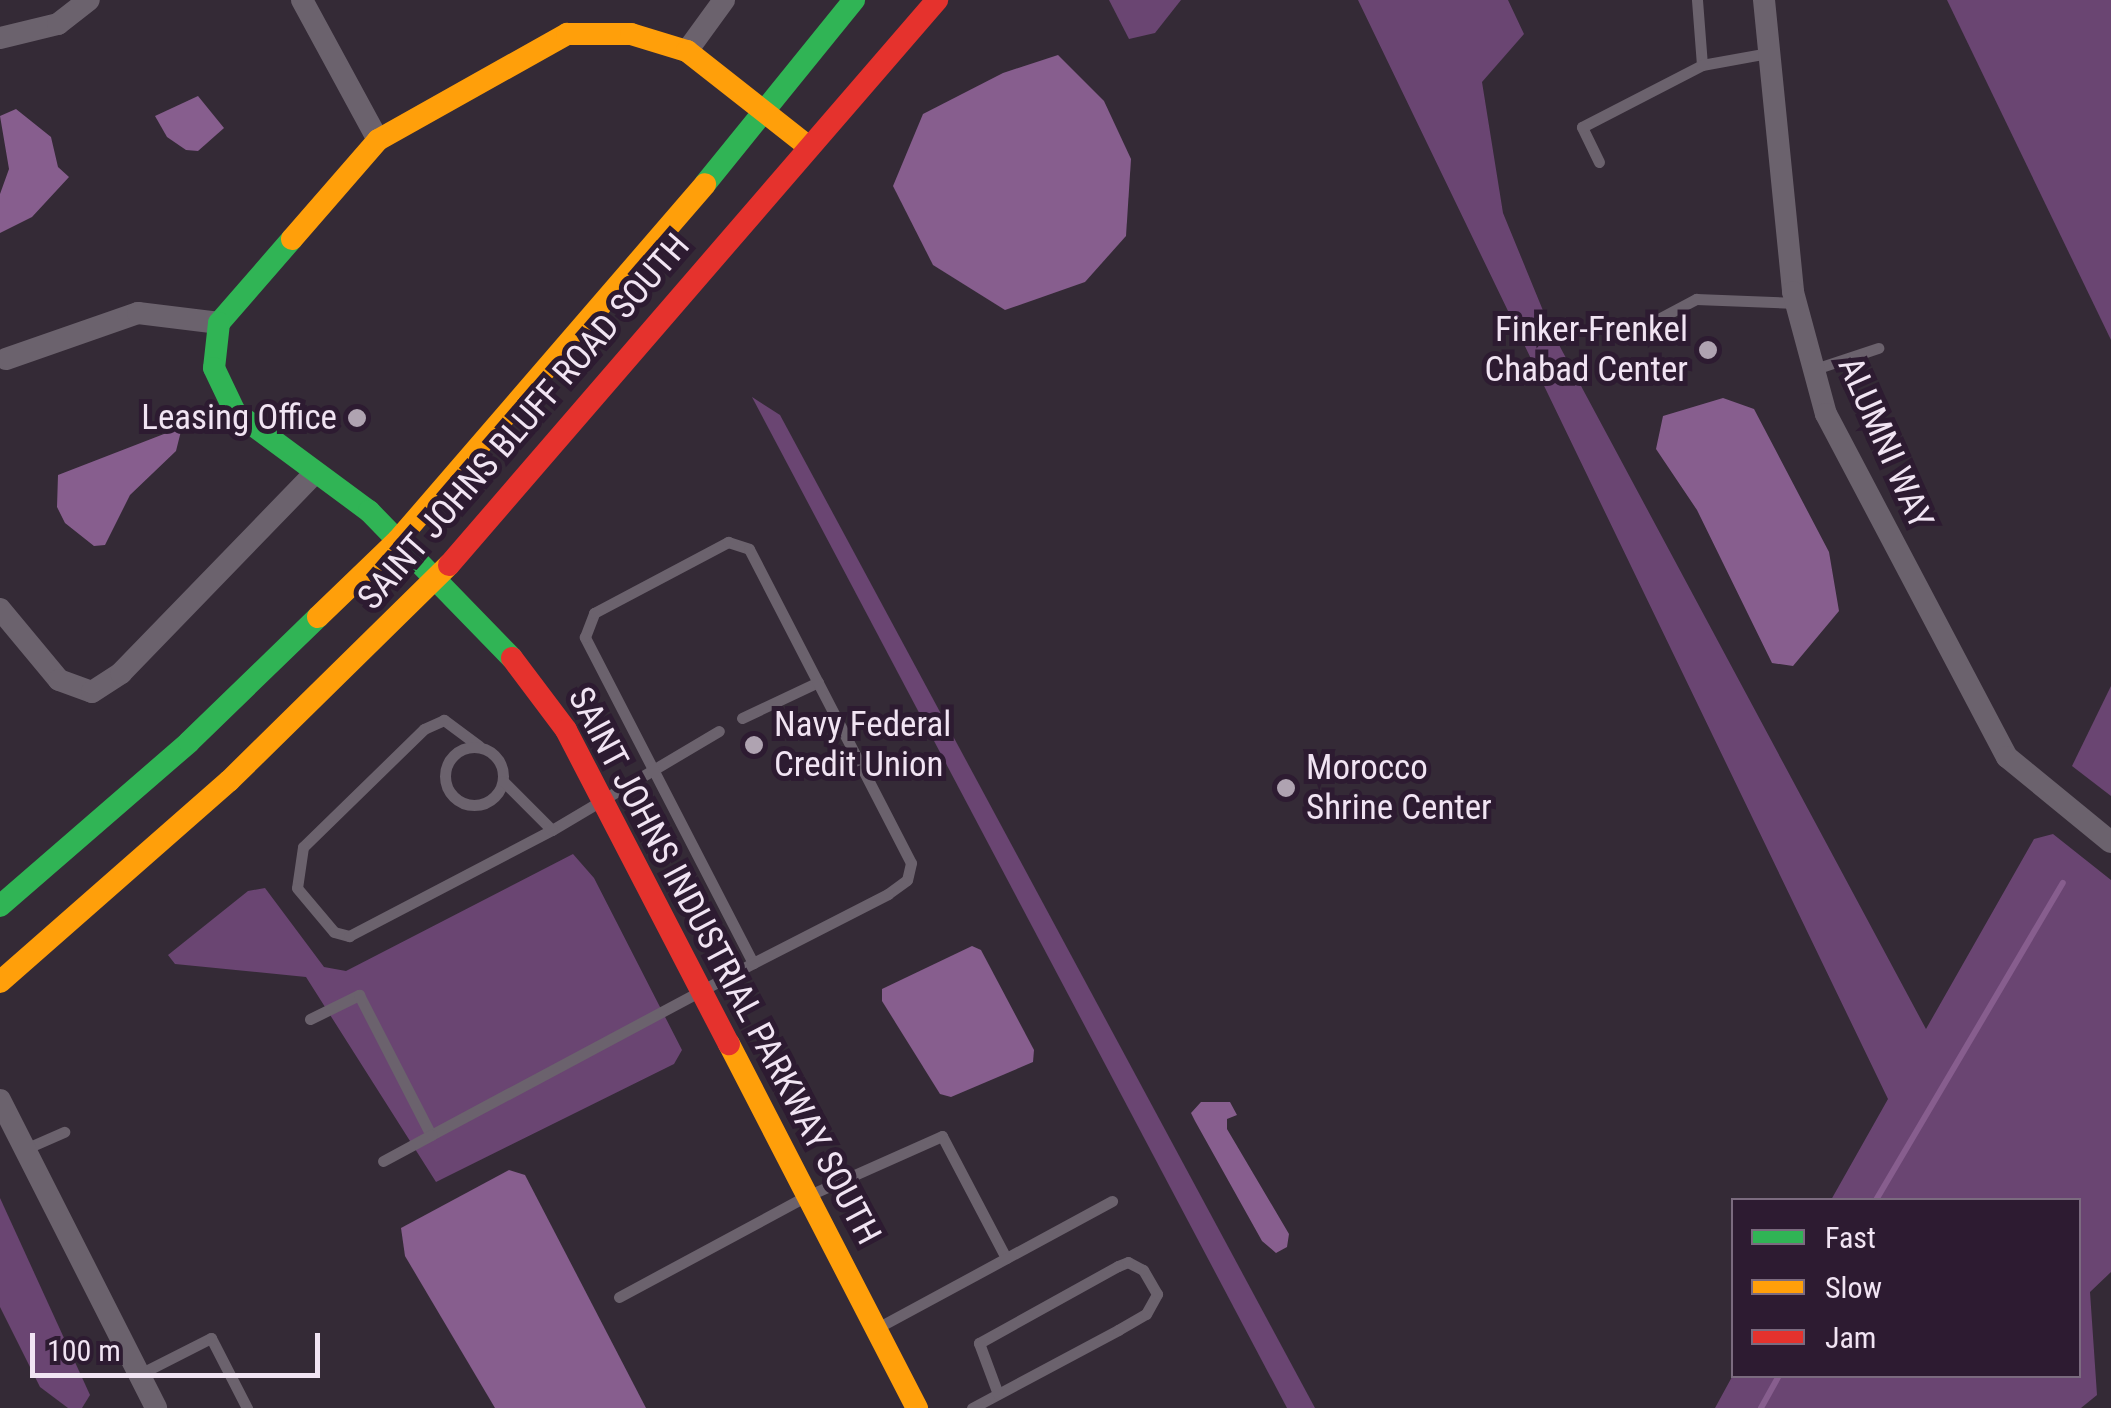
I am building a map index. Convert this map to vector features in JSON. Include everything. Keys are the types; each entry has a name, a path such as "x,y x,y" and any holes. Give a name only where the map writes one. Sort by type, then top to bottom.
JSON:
{"main road":[{"name":"SAINT JOHNS BLUFF ROAD SOUTH","path":"0,906 189,742 398,540 637,267 761,109 854,0"},
{"name":"SAINT JOHNS BLUFF ROAD SOUTH","path":"0,982 229,780 436,580 938,0"},
{"path":"218,323 378,140 567,34 631,34 686,51 809,147"},
{"name":"SAINT JOHNS INDUSTRIAL PARKWAY SOUTH","path":"218,323 214,368 220,390 235,412 398,540 532,679 566,730 916,1408"}],"street":[{"path":"0,38 58,24 89,0"},
{"path":"302,0 378,140"},
{"path":"686,51 724,0"},
{"name":"ALUMNI WAY","path":"1764,0 1796,303 1826,414 2007,757 2111,842"},
{"path":"6,359 138,313 218,323"},
{"path":"0,609 59,680 92,692 122,672 315,473"},
{"path":"0,1100 138,1374 149,1406"}],"lane":[{"path":"1697,0 1702,65"},
{"path":"1599,162 1582,127 1702,65 1770,53"},
{"path":"1644,326 1696,299 1796,303"},
{"path":"1812,370 1878,348"},
{"path":"383,1161 698,991 753,963 907,880 911,862 818,682 741,542 728,542 594,613 585,637 753,963"},
{"path":"742,718 818,682"},
{"path":"552,830 503,782 495,755 444,720 424,729 302,847 297,888 334,932 349,936 552,830 719,730"},
{"path":"479,746 460,750 448,763 450,791 475,805 494,798 503,782"},
{"path":"310,1019 359,995 431,1135"},
{"path":"24,1149 64,1132"},
{"path":"619,1297 806,1197 942,1136 1006,1258"},
{"path":"875,1329 1112,1200"},
{"path":"972,1408 998,1394 1146,1314 1157,1294 1143,1270 1128,1262 1118,1266 979,1343 998,1394"},
{"path":"138,1374 211,1338 247,1408"}],"shaded area":[{"path":"1109,0 1181,0 1155,33 1129,39"},
{"path":"1358,0 1508,0 1524,34 1482,82 1503,213 1551,330 1926,1029 2034,839 2053,834 2111,880 2111,1272 2090,1292 2097,1395 2081,1408 1715,1408 1731,1378 2081,1378 2081,1198 1832,1198 1888,1099"},
{"path":"1947,0 2111,0 2111,340"},
{"path":"1058,55 1104,101 1131,159 1126,236 1085,282 1005,310 933,265 893,186 923,114 1003,73"},
{"path":"198,96 224,128 198,151 186,150 167,137 155,116"},
{"path":"16,109 51,137 58,167 69,177 32,217 0,233 0,194 9,169 0,116"},
{"path":"752,397 780,415 1315,1408 1287,1408"},
{"path":"1723,398 1754,409 1829,552 1839,611 1793,666 1772,663 1697,510 1656,449 1663,416"},
{"path":"182,427 176,451 130,495 105,545 94,546 65,523 57,507 58,475"},
{"path":"2111,686 2111,796 2072,766"},
{"path":"573,854 594,878 682,1050 674,1064 436,1182 306,977 175,964 168,955 248,891 265,888 324,967 346,971"},
{"path":"972,946 981,950 1034,1050 1033,1062 951,1097 940,1094 882,1001 882,989"},
{"path":"1201,1102 1230,1102 1237,1115 1227,1119 1227,1129 1289,1234 1287,1247 1276,1253 1262,1241 1191,1113"},
{"path":"509,1170 525,1175 646,1408 495,1408 405,1256 401,1228"},
{"path":"0,1198 90,1395 82,1408 68,1408 40,1387 0,1307"}],"waterway":[{"path":"1877,1198 2063,883"},
{"path":"1761,1408 1778,1378"}],"traffic: fast":[{"path":"705,184 854,0"},
{"path":"292,239 219,323 214,368 235,412 369,511 512,658"},
{"path":"0,906 189,742 318,617"}],"traffic: slow":[{"path":"292,239 378,140 567,34 631,34 687,51 809,147"},
{"path":"318,617 398,540 705,184"},
{"path":"0,982 229,781 449,565"},
{"path":"729,1044 917,1408"}],"traffic: jam":[{"path":"449,565 937,0"},
{"path":"512,658 566,730 729,1044"}],"place":[{"name":"Finker-Frenkel Chabad Center","path":"1708,350"},
{"name":"Leasing Office","path":"357,418"},
{"name":"Navy Federal Credit Union","path":"754,745"},
{"name":"Morocco Shrine Center","path":"1286,788"}]}
